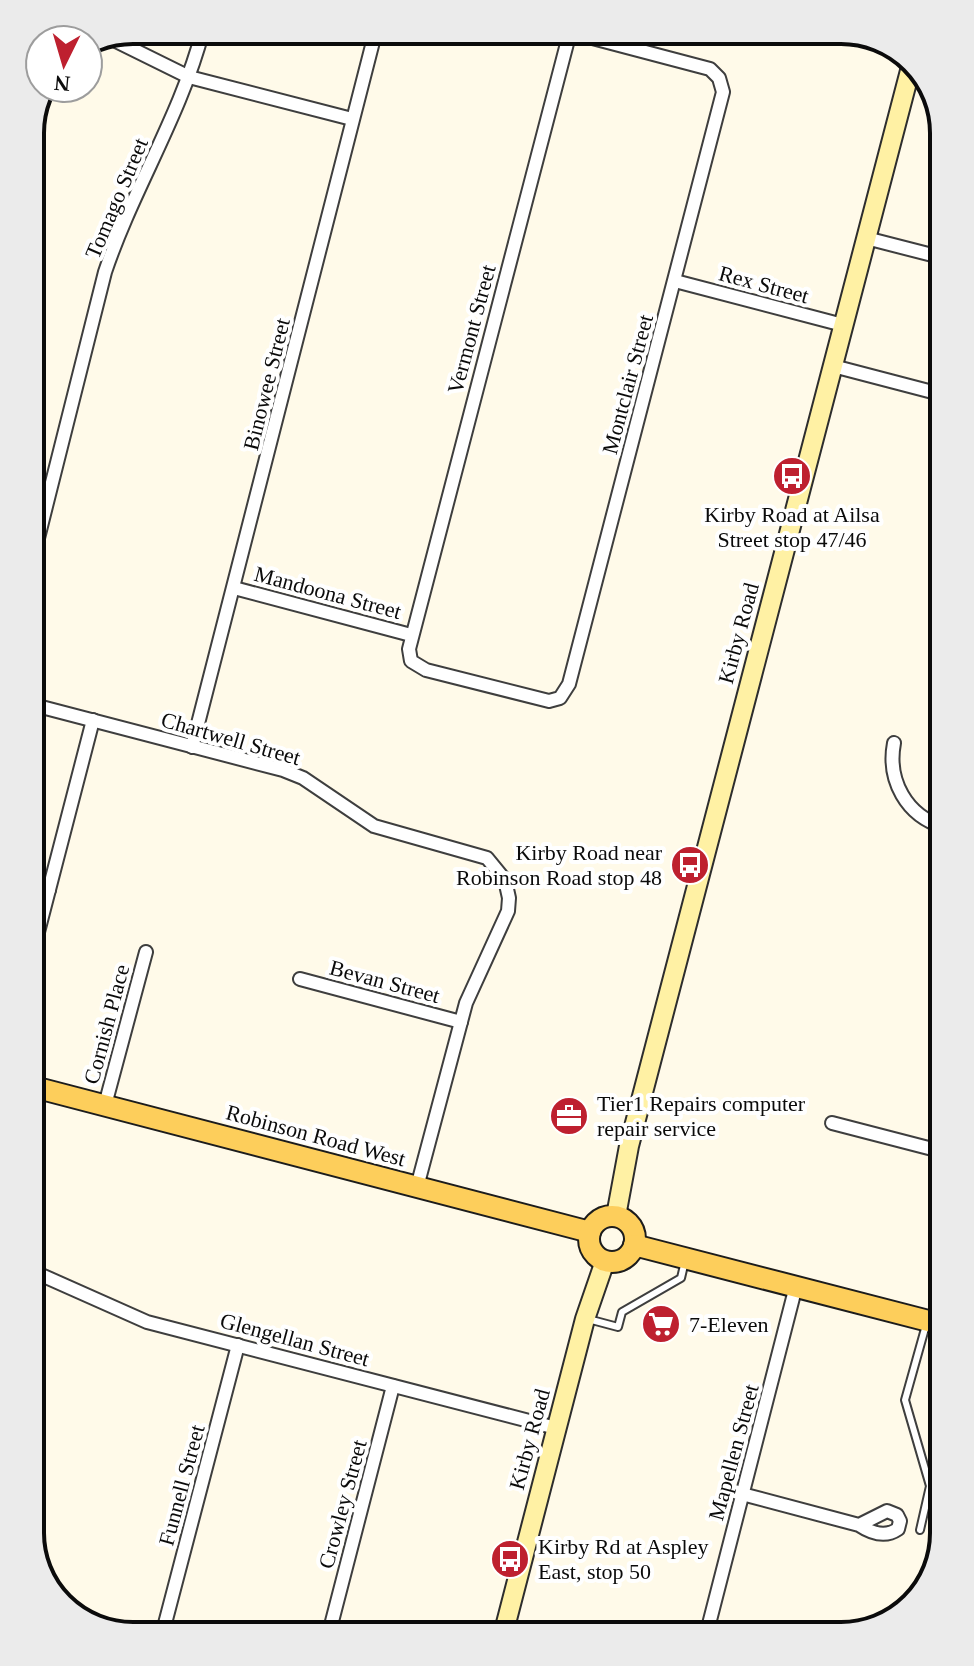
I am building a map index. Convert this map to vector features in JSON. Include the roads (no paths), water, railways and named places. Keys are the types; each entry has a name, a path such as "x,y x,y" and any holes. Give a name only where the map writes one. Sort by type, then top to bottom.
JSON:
{"main road":[{"name":"Robinson Road West","path":"44,1090 590,1232"},
{"path":"616,1216 629,1223 634,1245 623,1259 605,1261 592,1251 590,1232 598,1220 616,1216"},
{"path":"634,1245 930,1321"}],"street":[{"name":"Tomago Street","path":"44,514 105,272 117,238 189,77 199,44"},
{"name":"Binowee Street","path":"192,747 372,44"},
{"name":"Vermont Street","path":"411,635 563,44"},
{"path":"617,44 702,66 719,78 733,71"},
{"path":"124,45 189,77 352,119"},
{"name":"Kirby Road","path":"616,1216 629,1146 909,75"},
{"name":"Montclair Street","path":"411,635 409,658 419,667 539,699 560,698 569,684 722,101 719,78"},
{"path":"866,238 930,254"},
{"name":"Rex Street","path":"675,281 843,325"},
{"path":"833,366 930,391"},
{"name":"Mandoona Street","path":"234,588 411,635"},
{"name":"Chartwell Street","path":"44,708 294,774 374,826 473,852 498,868 508,889 509,906 461,1022 417,1187"},
{"path":"44,909 93,720"},
{"path":"894,743 892,772 908,806 930,821"},
{"path":"44,889 49,890"},
{"name":"Cornish Place","path":"105,1105 146,952"},
{"name":"Bevan Street","path":"300,979 461,1022"},
{"path":"832,1123 930,1148"},
{"name":"Kirby Road","path":"506,1622 585,1319 605,1261"},
{"name":"Glengellan Street","path":"44,1276 132,1316 556,1428"},
{"name":"Mapellen Street","path":"710,1622 796,1286"},
{"name":"Funnell Street","path":"165,1622 238,1345"},
{"name":"Crowley Street","path":"332,1622 393,1386"},
{"path":"742,1494 859,1525"}],"lane":[{"path":"585,1319 618,1327 622,1312 681,1278 686,1257"},
{"path":"920,1530 930,1486 905,1400 930,1338"}],"place":[{"name":"Kirby Road at Ailsa Street stop 47/46","path":"792,476"},
{"name":"Kirby Road near Robinson Road stop 48","path":"690,865"},
{"name":"Tier1 Repairs computer repair service","path":"569,1116"},
{"name":"7-Eleven","path":"661,1324"},
{"name":"Kirby Rd at Aspley East, stop 50","path":"510,1559"}]}
